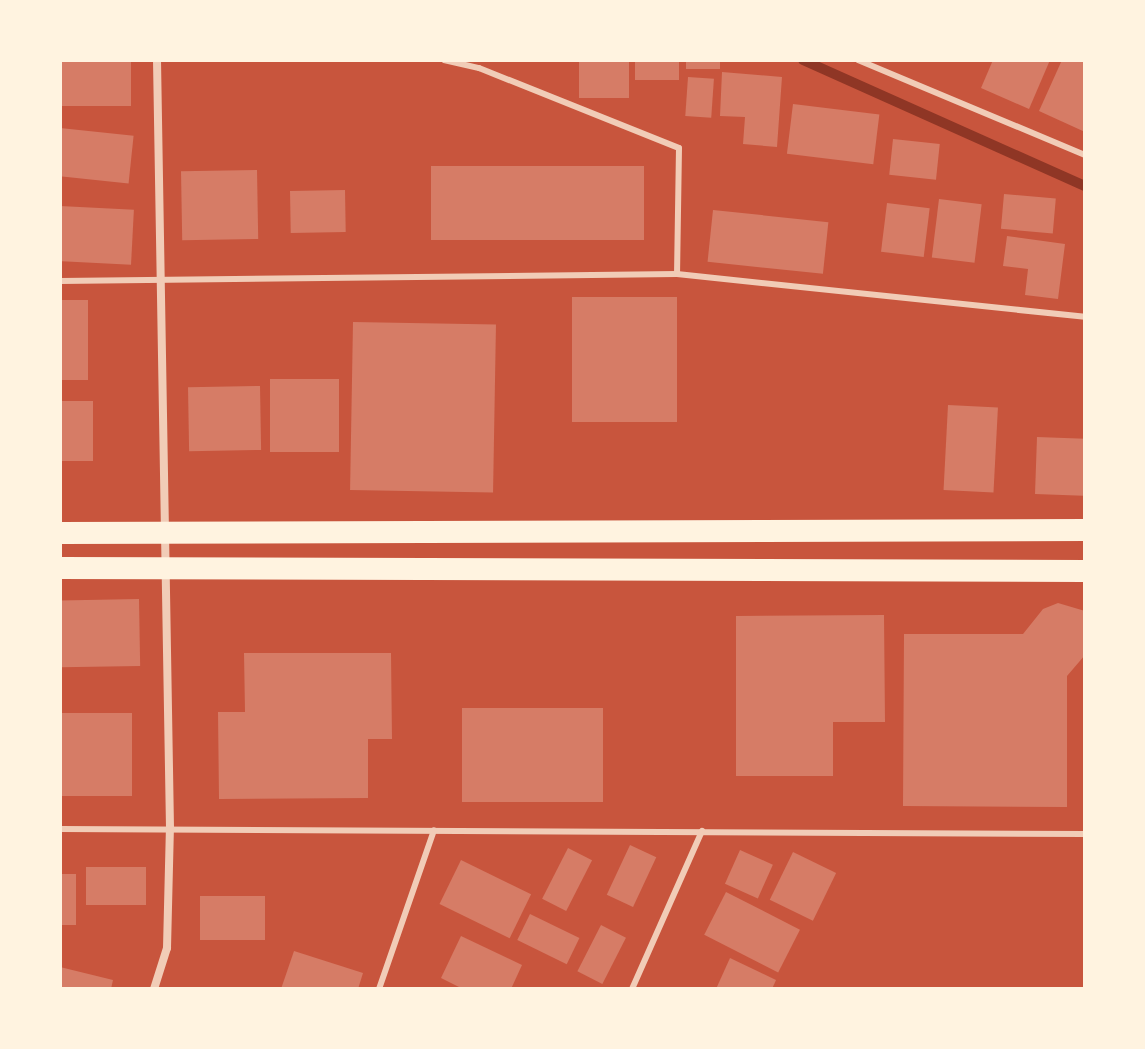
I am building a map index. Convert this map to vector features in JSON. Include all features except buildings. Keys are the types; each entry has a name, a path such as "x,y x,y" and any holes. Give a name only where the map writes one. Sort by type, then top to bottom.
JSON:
{"highway":[{"path":"60,533 1085,530"},
{"path":"60,568 1085,571"}],"street":[{"path":"154,989 167,948 170,828 157,60"}],"lane":[{"path":"444,60 479,68 679,148 677,274"},
{"path":"858,60 1085,155"},
{"path":"60,281 677,274 1085,317"},
{"path":"60,829 1085,834"},
{"path":"379,989 434,830"},
{"path":"632,989 702,831"}],"waterway":[{"path":"803,60 1085,186"}]}
